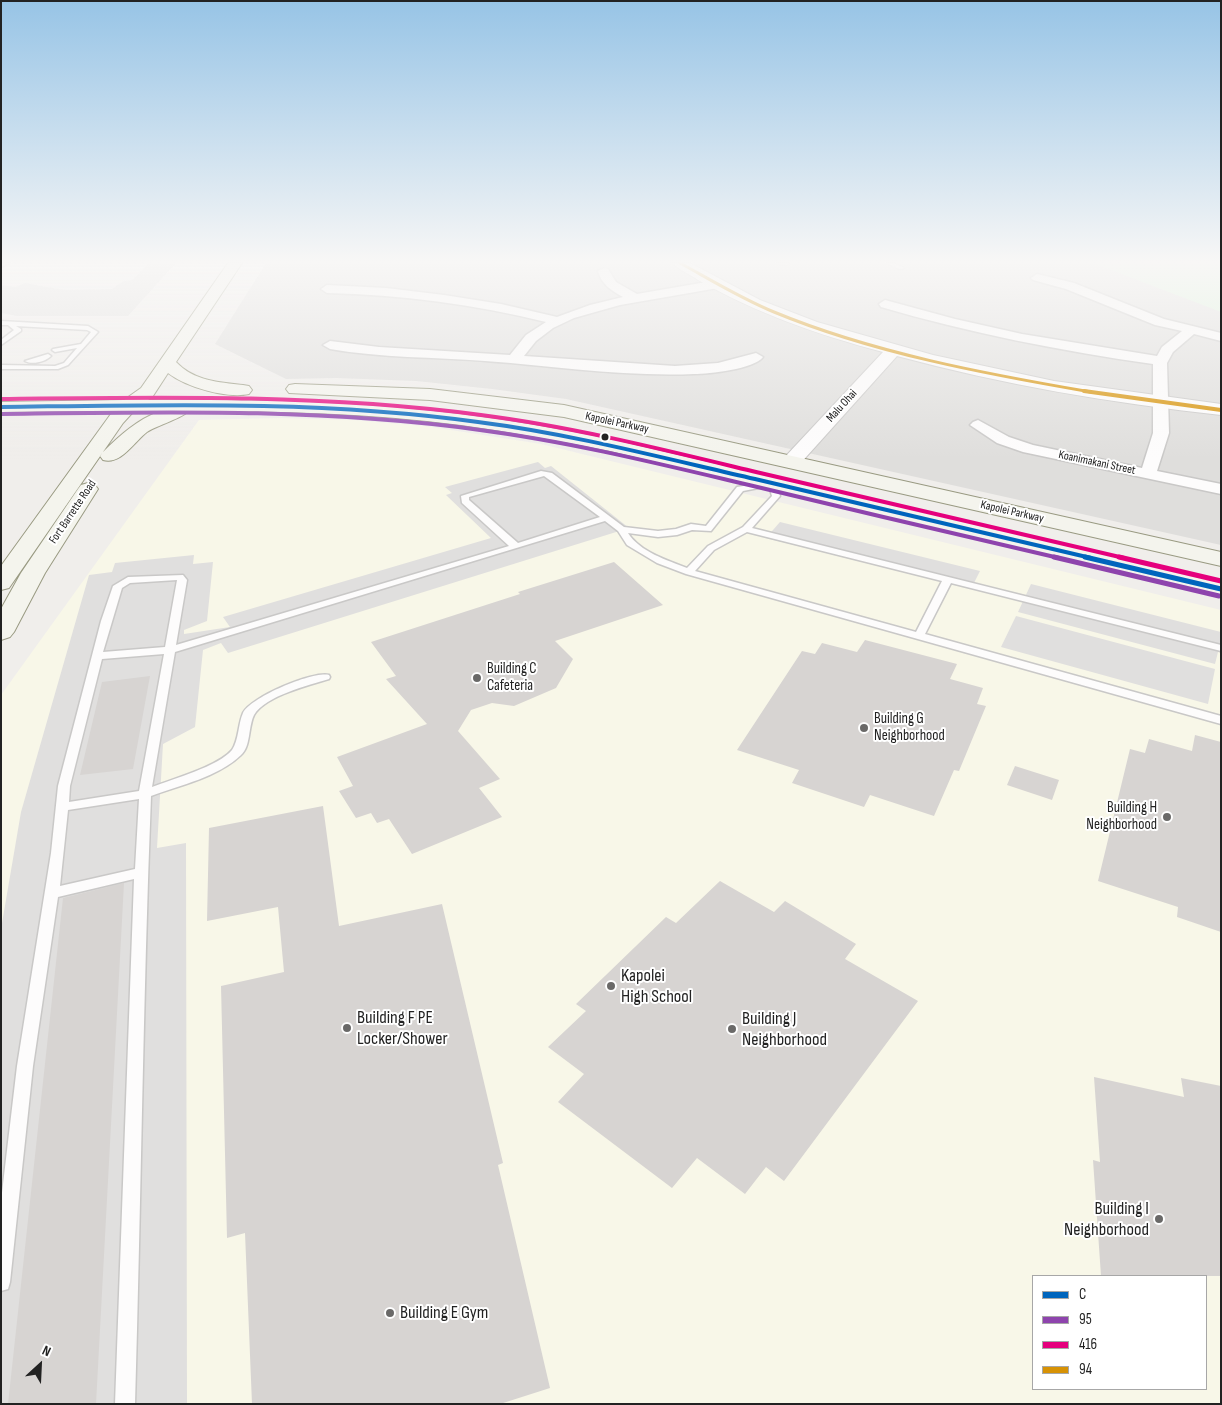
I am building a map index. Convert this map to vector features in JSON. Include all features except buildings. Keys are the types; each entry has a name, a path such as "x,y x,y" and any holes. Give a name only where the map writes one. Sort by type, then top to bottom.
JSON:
{"main road":[{"name":"Fort Barrette Road","path":"1,632 33,573 110,456 139,401 190,329"},
{"path":"167,362 174,372 186,380 243,390"},
{"name":"Kapolei Parkway","path":"1,407 139,401 243,390 378,391 494,401 598,418 1221,559"},
{"name":"Kapolei Parkway","path":"1,394 365,410 476,420 576,437 1221,589"},
{"name":"Fort Barrette Road","path":"1,583 116,419 139,401"},
{"path":"110,456 137,430 156,418 183,410 218,405"},
{"path":"772,483 791,462"}],"street":[{"path":"514,359 530,340 547,329"},
{"path":"827,329 894,350 1018,379 1160,403 1221,410"},
{"path":"977,329 1014,337 1161,361"},
{"path":"1185,329 1221,336"},
{"path":"1148,474 1161,433 1161,361 1167,350 1190,330"},
{"path":"330,345 358,349 668,370 727,366 756,356"},
{"name":"Malu Ohai","path":"791,462 894,350"},
{"name":"Koanimakani Street","path":"978,425 1003,440 1029,449 1221,489"}],"lane":[{"path":"1,343 19,330 16,329"},
{"path":"1,367 56,368 66,364 95,332 89,329"},
{"path":"55,350 84,344"},
{"path":"1,361 35,362 48,356"},
{"path":"516,547 465,501 465,496 544,473 621,529 630,543 660,560 690,572 1221,720"},
{"path":"690,572 712,548 746,528 776,496 772,483 740,490 708,529"},
{"path":"98,656 170,650 607,518"},
{"path":"621,529 658,534 677,532 690,527 708,529"},
{"path":"746,528 1221,648"},
{"path":"708,529 712,548"},
{"path":"1,1282 26,1066 53,893 64,786 118,586 128,580 180,577 182,580 145,794 136,974 133,1178 125,1404"},
{"path":"919,636 948,579"},
{"path":"62,807 145,794 219,766 238,751 249,713 265,699 288,688 325,677"},
{"path":"53,893 141,873"}],"shaded area":[{"path":"225,329 1221,329 1221,545 566,399 416,381 336,378 286,379 215,344"},
{"name":"Kapolei High School","path":"280,418 353,420 425,426 541,444 1221,610 1221,1404 1,1404 1,695 199,420"},
{"path":"538,462 545,468 551,466 629,528 228,653 221,643 203,650 195,727 163,744 157,848 186,843 187,1404 1,1404 1,929 21,812 89,575 112,572 115,563 194,555 193,564 213,562 207,621 184,630 184,634 230,627 223,617 491,538 446,495 452,493 445,487"},
{"path":"780,522 980,571 971,589 766,538"},
{"path":"1031,584 1221,632 1221,653 1218,652 1215,664 1018,612"},
{"path":"1016,616 1215,669 1208,704 1001,647"}],"transit line":[{"name":"94","path":"821,329 904,353 982,372 1141,400 1221,410"},
{"name":"416","path":"1,399 230,398 288,400 402,406 497,417 612,438 1221,581"},
{"name":"C","path":"1,407 230,406 344,410 496,424 610,445 1221,589"},
{"name":"95","path":"1,414 173,412 288,414 402,421 496,432 608,452 1219,596"}],"place":[{"name":"Building C Cafeteria","path":"477,678"},
{"name":"Building G Neighborhood","path":"864,728"},
{"name":"Building H Neighborhood","path":"1167,817"},
{"name":"Kapolei High School","path":"611,986"},
{"name":"Building F PE Locker/Shower","path":"347,1028"},
{"name":"Building J Neighborhood","path":"732,1029"},
{"name":"Building I Neighborhood","path":"1159,1219"},
{"name":"Building E Gym","path":"390,1313"}]}
